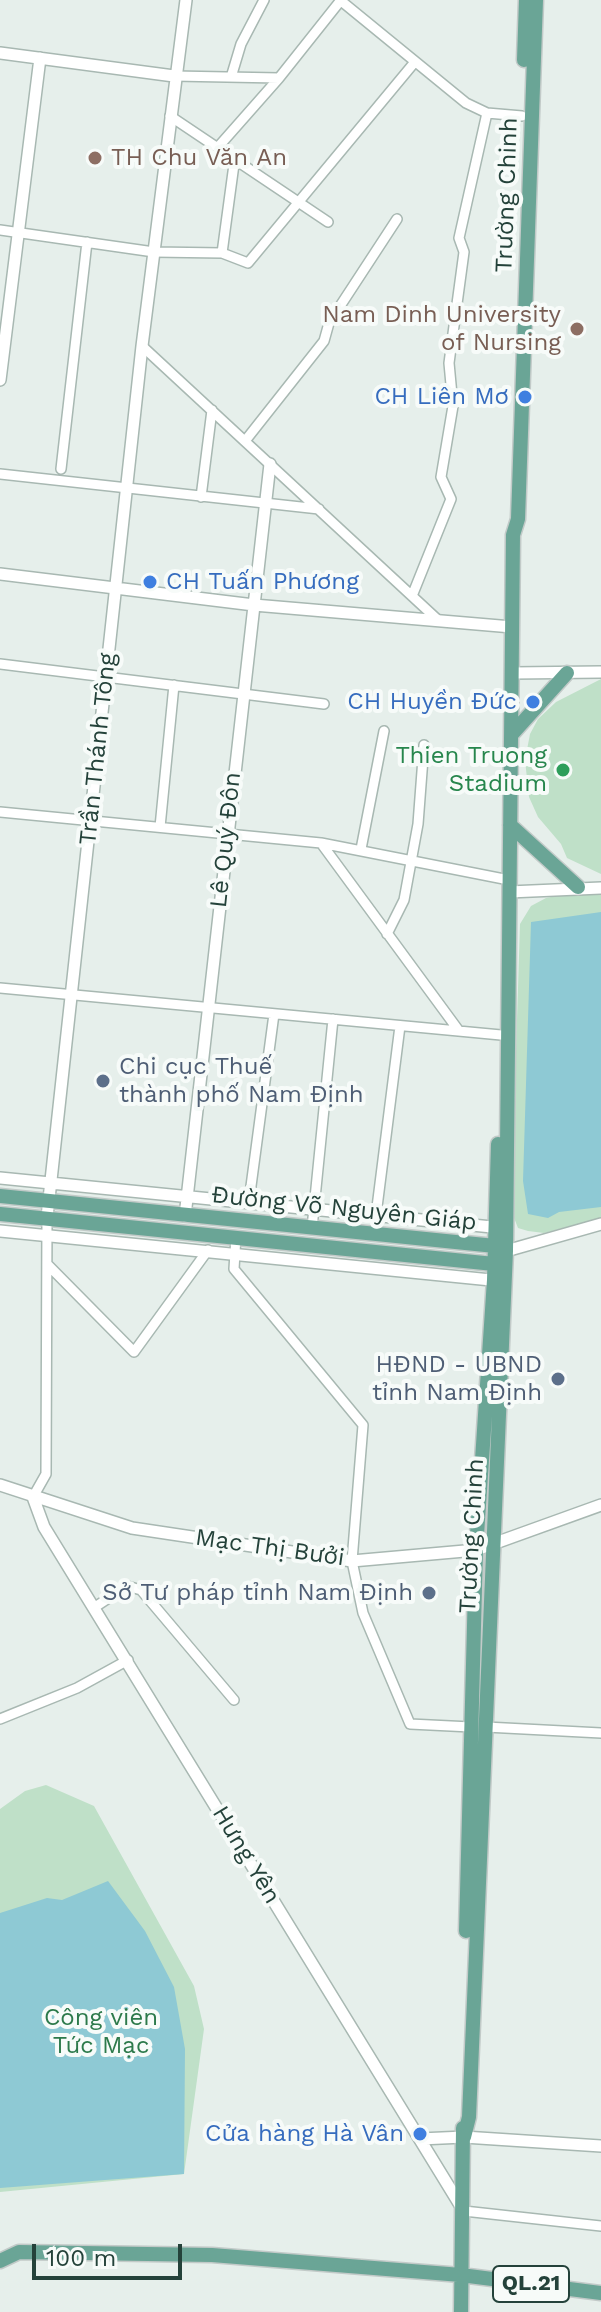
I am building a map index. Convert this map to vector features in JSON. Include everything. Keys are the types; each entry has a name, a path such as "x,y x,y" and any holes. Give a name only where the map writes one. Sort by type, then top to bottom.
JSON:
{"main road":[{"name":"Trường Chinh","path":"513,535 509,523 526,0"},
{"name":"Trường Chinh","path":"501,1228 501,1035 503,946 507,937 509,886 513,535 518,519 536,0"},
{"path":"512,734 567,673"},
{"path":"510,825 578,887"},
{"name":"Trường Chinh","path":"461,2312 469,1973 479,1727 494,1542 499,1280 511,945 507,937"},
{"name":"Đường Võ Nguyên Giáp","path":"0,1196 500,1249"},
{"name":"Đường Võ Nguyên Giáp","path":"0,1214 494,1264"},
{"name":"Trường Chinh","path":"479,1727 476,1550 499,1280 494,1264 500,1249"},
{"path":"0,2261 19,2252 212,2255 461,2275"},
{"name":"Trường Chinh","path":"452,2312 461,2275"},
{"name":"QL.21","path":"461,2275 601,2293"}],"street":[{"name":"Trần Thánh Tông","path":"33,1497 46,1474 48,1199 142,346 186,0"},
{"path":"232,74 241,44 264,0"},
{"path":"219,146 279,78 341,0 466,103 487,113 522,116"},
{"path":"0,53 174,76 232,74 279,78"},
{"path":"0,380 40,58"},
{"path":"0,230 154,252 222,253 248,263 414,63"},
{"path":"412,596 451,499 441,477 453,406 449,363 464,252 459,238 487,113"},
{"path":"170,116 328,222"},
{"path":"222,253 235,157"},
{"path":"245,441 324,341 329,323 397,219"},
{"path":"61,469 87,242"},
{"path":"142,346 442,623"},
{"path":"201,497 212,410"},
{"name":"Lê Quý Đôn","path":"185,1216 270,464"},
{"path":"0,474 319,510"},
{"path":"0,574 254,605 512,627"},
{"path":"0,664 324,704"},
{"path":"513,673 601,672"},
{"path":"160,827 174,685"},
{"path":"361,849 384,731"},
{"path":"387,934 402,909 422,791 424,745"},
{"path":"0,812 321,843 361,849 509,886 601,888"},
{"path":"321,843 440,1001 459,1031"},
{"path":"0,988 501,1035"},
{"path":"249,1201 274,1014"},
{"path":"312,1228 333,1019"},
{"path":"376,1215 400,1026"},
{"name":"Đường Võ Nguyên Giáp","path":"0,1178 501,1228"},
{"path":"500,1249 601,1224"},
{"path":"0,1231 499,1280"},
{"path":"236,1236 234,1269 363,1425 352,1561 363,1613 410,1724 522,1726 601,1733"},
{"path":"47,1264 134,1352 208,1250"},
{"name":"Mạc Thị Bưởi","path":"0,1485 132,1528 352,1561 476,1550 601,1505"},
{"name":"Hưng Yên","path":"33,1497 44,1527 464,2211"},
{"path":"95,1607 127,1586 141,1590 234,1700"},
{"path":"0,1719 77,1688 128,1660"},
{"path":"420,2139 464,2137 601,2146"},
{"path":"464,2211 601,2226"}],"green space":[{"name":"Thien Truong Stadium","path":"601,679 601,874 567,858 561,844 538,817 529,797 525,760 530,734 538,719 556,702"},
{"path":"571,893 601,894 601,1218 544,1233 518,1228 511,1210 520,924 531,906 546,898"},
{"name":"Công viên Tức Mạc","path":"46,1785 94,1806 194,1986 204,2029 184,2174 0,2192 0,1809 25,1791"}],"water":[{"path":"601,912 601,1207 559,1212 548,1218 528,1214 523,1181 531,922"},
{"name":"Công viên Tức Mạc","path":"108,1881 145,1931 174,1987 185,2049 184,2174 0,2188 0,1913 47,1898 62,1900"}],"place":[{"name":"TH Chu Văn An","path":"95,158"},
{"name":"Nam Dinh University of Nursing","path":"577,329"},
{"name":"CH Liên Mơ","path":"525,397"},
{"name":"CH Tuấn Phương","path":"150,582"},
{"name":"CH Huyền Đức","path":"533,702"},
{"name":"Thien Truong Stadium","path":"563,770"},
{"name":"Chi cục Thuế thành phố Nam Định","path":"103,1081"},
{"name":"HĐND - UBND tỉnh Nam Định","path":"558,1379"},
{"name":"Sở Tư pháp tỉnh Nam Định","path":"429,1593"},
{"name":"Cửa hàng Hà Vân","path":"420,2134"}]}
